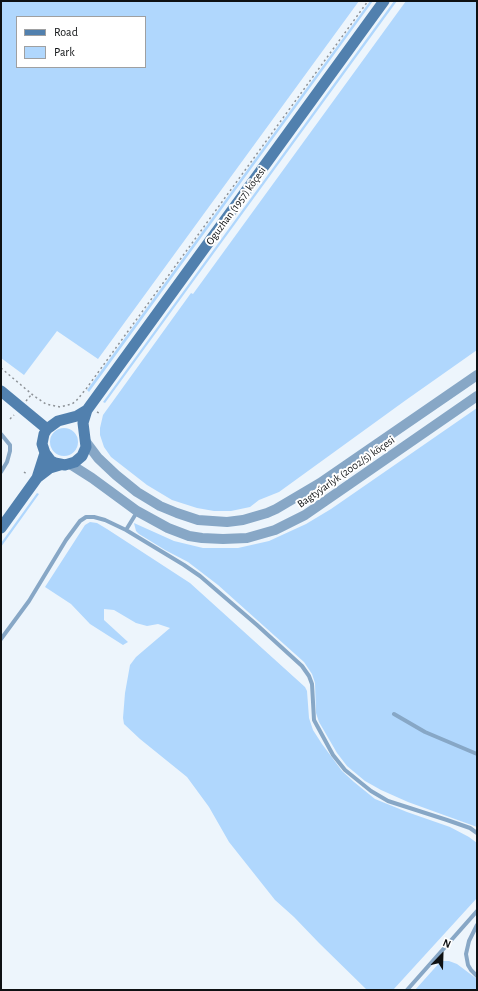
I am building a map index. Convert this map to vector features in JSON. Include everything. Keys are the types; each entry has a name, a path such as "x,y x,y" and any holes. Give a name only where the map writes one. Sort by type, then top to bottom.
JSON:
{"main road":[{"name":"Oguzhan (1957) köçesi","path":"1,528 37,478 50,468 75,462 85,452 83,423 87,410 384,1"},
{"path":"1,392 47,429"},
{"name":"Oguzhan (1957) köçesi","path":"37,478 44,454 42,439 47,429 58,421 63,421 77,416 87,410"},
{"path":"63,421 73,422 77,425 85,437"},
{"path":"44,454 51,461 65,464"}],"street":[{"name":"Bagtyýarlyk (2002/5) köçesi","path":"85,437 98,458 116,475 137,492 160,506 177,514 198,520 214,522 239,521 267,513 286,504 314,487 477,375"},
{"name":"Bagtyýarlyk (2002/5) köçesi","path":"65,464 92,478 137,511 168,528 190,536 202,538 238,539 265,533 305,515 477,396"}],"lane":[{"path":"1,434 10,445 7,462 1,472"},
{"path":"126,530 137,511"},
{"path":"1,639 29,601 66,540 80,521 86,518 94,517 105,520 126,530 184,564 257,624 302,666 309,676 312,684 314,720 333,755 345,770 371,791 388,801 448,820 470,828 477,833"},
{"path":"394,714 431,735 477,754"},
{"path":"407,990 477,911"},
{"path":"477,925 469,941 466,954 468,965 477,976"}],"path":[{"path":"1,368 34,396 46,404 60,407 72,404 76,401 368,1"}],"green space":[{"path":"1,1 359,1 98,359 57,331 24,375 1,358"},
{"path":"370,1 373,1 89,392 87,390"},
{"path":"394,1 397,1 105,403 103,402"},
{"path":"406,1 477,1 477,350 279,492 259,500 250,507 231,511 214,511 197,508 172,500 147,485 111,457 104,447 100,435 103,415"},
{"path":"477,408 477,827 408,802 381,790 365,781 347,766 337,753 319,722 316,713 315,683 312,674 304,662 218,585 188,562 139,534 136,531 134,523 174,541 203,548 238,548 269,541 306,524 331,509"},
{"path":"64,428 74,432 78,442 74,452 64,456 54,452 50,442 54,432"},
{"path":"37,493 39,494 1,547 1,543"},
{"path":"90,522 97,523 107,529 190,583 305,687 307,691 309,718 313,730 342,771 354,782 375,799 450,827 477,843 477,898 393,990 367,990 275,900 229,842 209,807 187,777 124,724 125,693 130,665 136,657 170,628 158,624 147,626 136,623 114,610 104,609 104,620 128,642 123,645 90,624 71,604 45,587 85,525"},
{"path":"441,961 449,961 457,964 477,979 477,990 415,990"}]}
